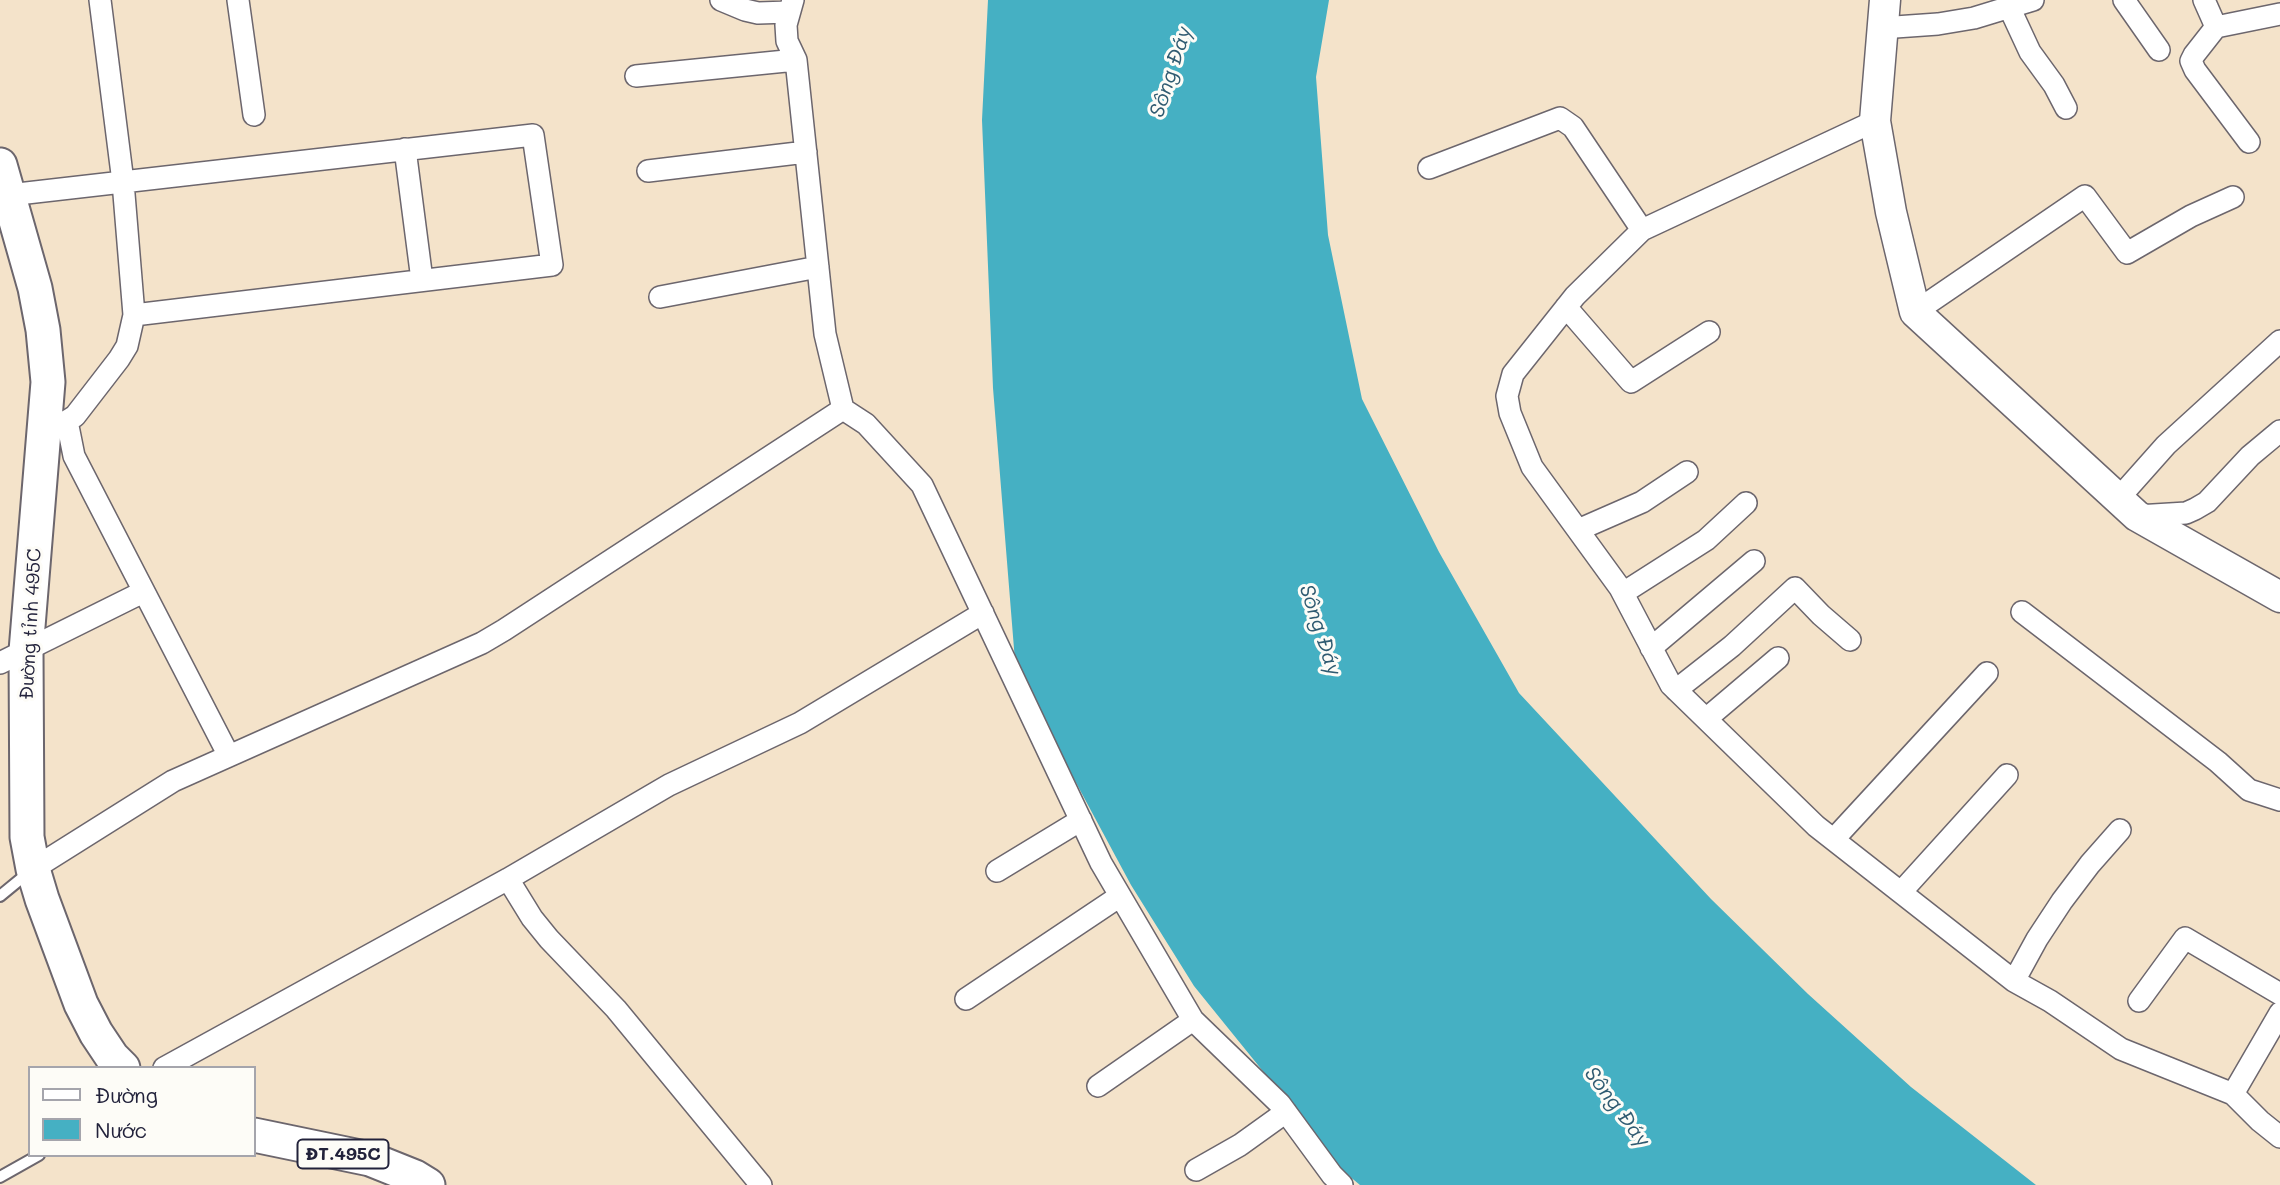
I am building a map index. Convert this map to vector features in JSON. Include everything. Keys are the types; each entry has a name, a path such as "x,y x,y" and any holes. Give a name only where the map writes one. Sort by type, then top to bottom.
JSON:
{"main road":[{"path":"1883,14 1875,121 1891,212 1915,312 2127,507 2280,597"},
{"name":"Đường tỉnh 495C","path":"4,180 35,288 56,424 13,657 27,837 42,899 81,1004 96,1033 121,1066"},
{"name":"ĐT.495C","path":"256,1135 370,1159 428,1185"}],"street":[{"path":"100,0 123,182 134,315 127,345 119,359 75,416 56,424 229,756"},
{"path":"238,0 254,115"},
{"path":"721,0 745,10 758,12 791,6 786,25 787,41 796,61 825,334 843,409 866,424 918,480 1101,863 1193,1020 1269,1092 1342,1185"},
{"path":"1883,14 1938,24 2010,9 2033,0"},
{"path":"2124,0 2159,50"},
{"path":"2204,0 2216,27"},
{"path":"2010,9 2030,52 2066,108"},
{"path":"2249,142 2195,70 2192,61 2216,27 2280,14"},
{"path":"636,76 796,61"},
{"path":"1429,168 1556,118 1564,119 1573,127 1642,230"},
{"path":"1875,121 1642,230 1566,307 1513,374 1507,396 1510,413 1532,467 1623,593 1666,678 1816,826 2014,981 2050,1001 2121,1049 2233,1094 2280,1137"},
{"path":"4,180 123,182 533,135 552,265 134,315"},
{"path":"405,149 422,280"},
{"path":"648,171 806,152"},
{"path":"1915,312 2085,196 2127,253 2191,216 2233,197"},
{"path":"660,298 818,267"},
{"path":"1566,307 1631,382 1709,332"},
{"path":"2280,341 2166,445 2127,507 2186,513 2195,509 2207,502 2250,456 2280,431"},
{"path":"33,869 159,788 482,643 843,409"},
{"path":"1578,530 1642,502 1687,472"},
{"path":"1623,593 1706,540 1746,503"},
{"path":"1651,648 1754,561"},
{"path":"1676,690 1732,646 1796,588 1821,615 1850,640"},
{"path":"13,657 144,592"},
{"path":"2022,612 2218,762 2249,790 2280,800"},
{"path":"168,1066 508,879 669,785 800,723 983,613"},
{"path":"1706,719 1778,658"},
{"path":"1834,839 1987,673"},
{"path":"1902,891 2007,775"},
{"path":"997,871 1081,820"},
{"path":"2014,981 2062,901 2120,831"},
{"path":"508,879 532,918 549,939 616,1009 761,1185"},
{"path":"966,999 1120,896"},
{"path":"2139,1001 2185,938 2280,994"},
{"path":"2233,1094 2280,1013"},
{"path":"1098,1086 1193,1020"},
{"path":"1195,1170 1240,1145 1286,1112"}],"lane":[{"path":"0,896 33,869"},
{"path":"0,1177 35,1157"}],"water":[{"name":"Sông Đáy","path":"988,0 1329,0 1316,77 1328,235 1362,399 1439,552 1519,693 1711,899 1808,994 1911,1087 2036,1185 1360,1185 1331,1161 1194,986 1131,885 1015,661 993,388 982,120"}]}
